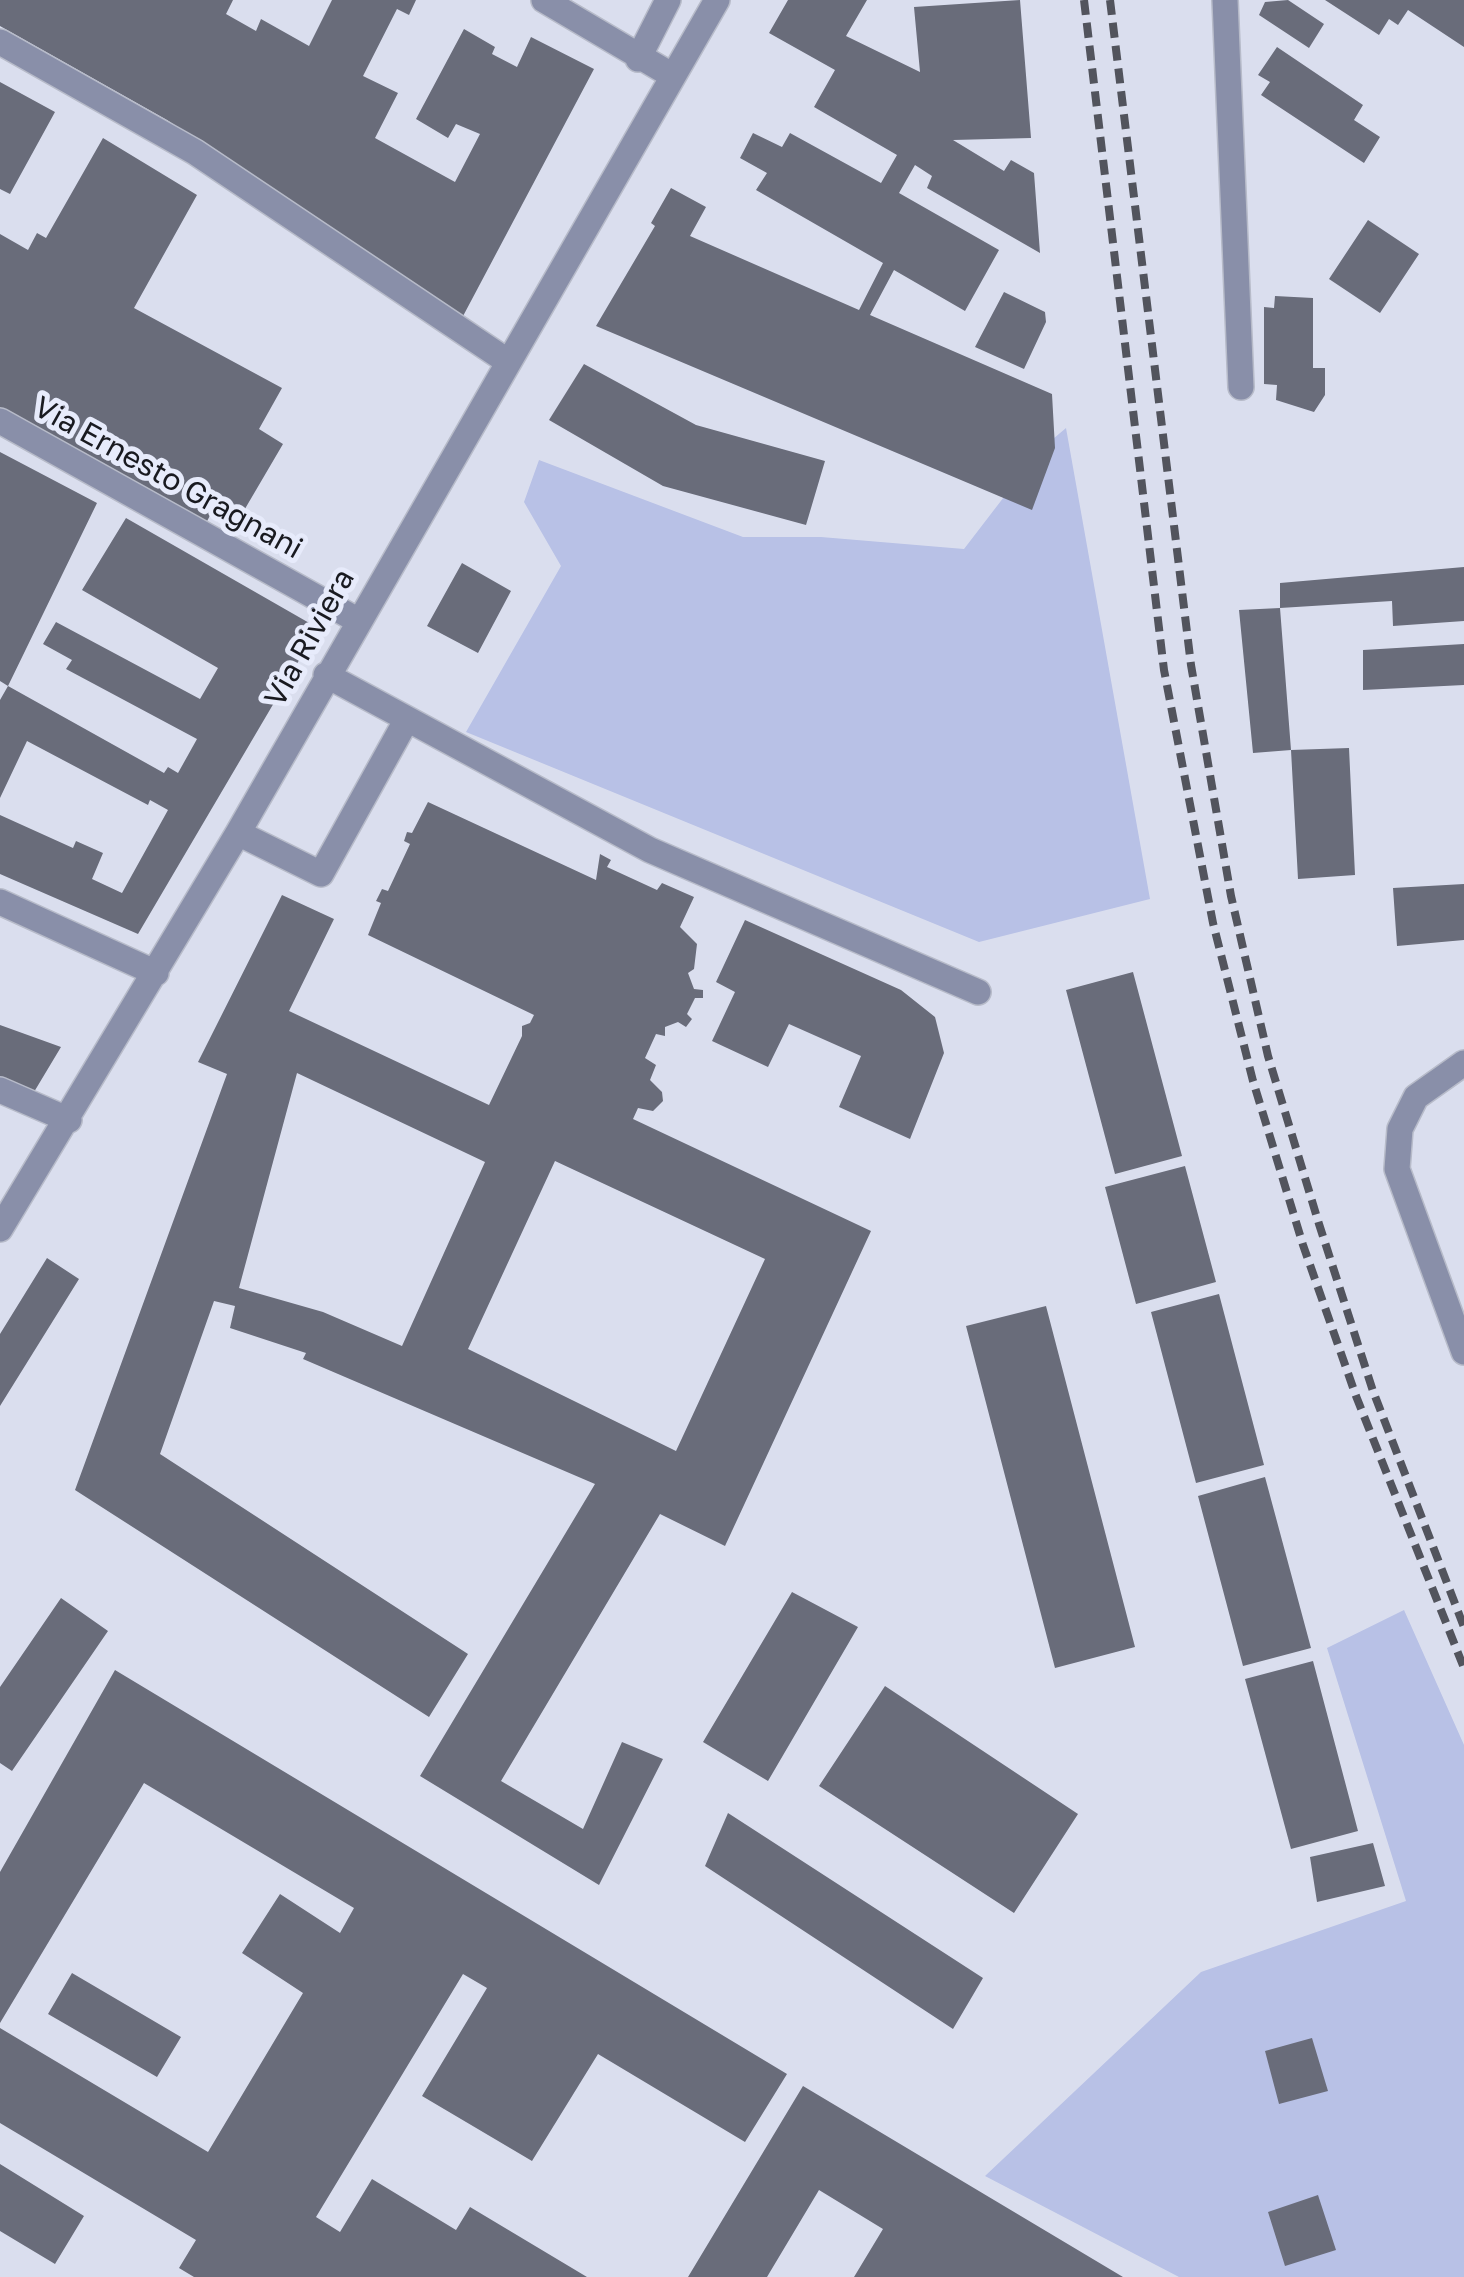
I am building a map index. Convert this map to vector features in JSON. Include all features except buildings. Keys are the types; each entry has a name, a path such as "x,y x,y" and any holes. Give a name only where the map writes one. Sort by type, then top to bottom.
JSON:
{"street":[{"path":"544,0 672,76"},
{"path":"638,59 668,0"},
{"name":"Via Riviera","path":"0,1228 69,1120 238,833 716,0"},
{"path":"1225,0 1241,387"},
{"path":"0,42 196,152 507,361"},
{"name":"Via Ernesto Gragnani","path":"0,421 357,620"},
{"path":"326,675 650,850 978,992"},
{"path":"238,833 322,874 406,719"},
{"path":"0,902 156,972"},
{"path":"1464,1063 1416,1097 1400,1129 1397,1169 1464,1352"},
{"path":"0,1090 69,1120"}],"shaded area":[{"path":"1066,428 1150,899 979,942 466,732 561,566 524,502 539,460 743,537 821,537 964,549 1040,450"},
{"path":"1404,1610 1464,1745 1464,2277 1179,2277 985,2176 1201,1972 1406,1901 1327,1648"}],"railway":[{"path":"1084,0 1164,670 1213,923 1253,1081 1303,1245 1356,1396 1464,1668"},
{"path":"1110,0 1191,665 1231,896 1268,1056 1319,1224 1373,1391 1464,1627"}]}
